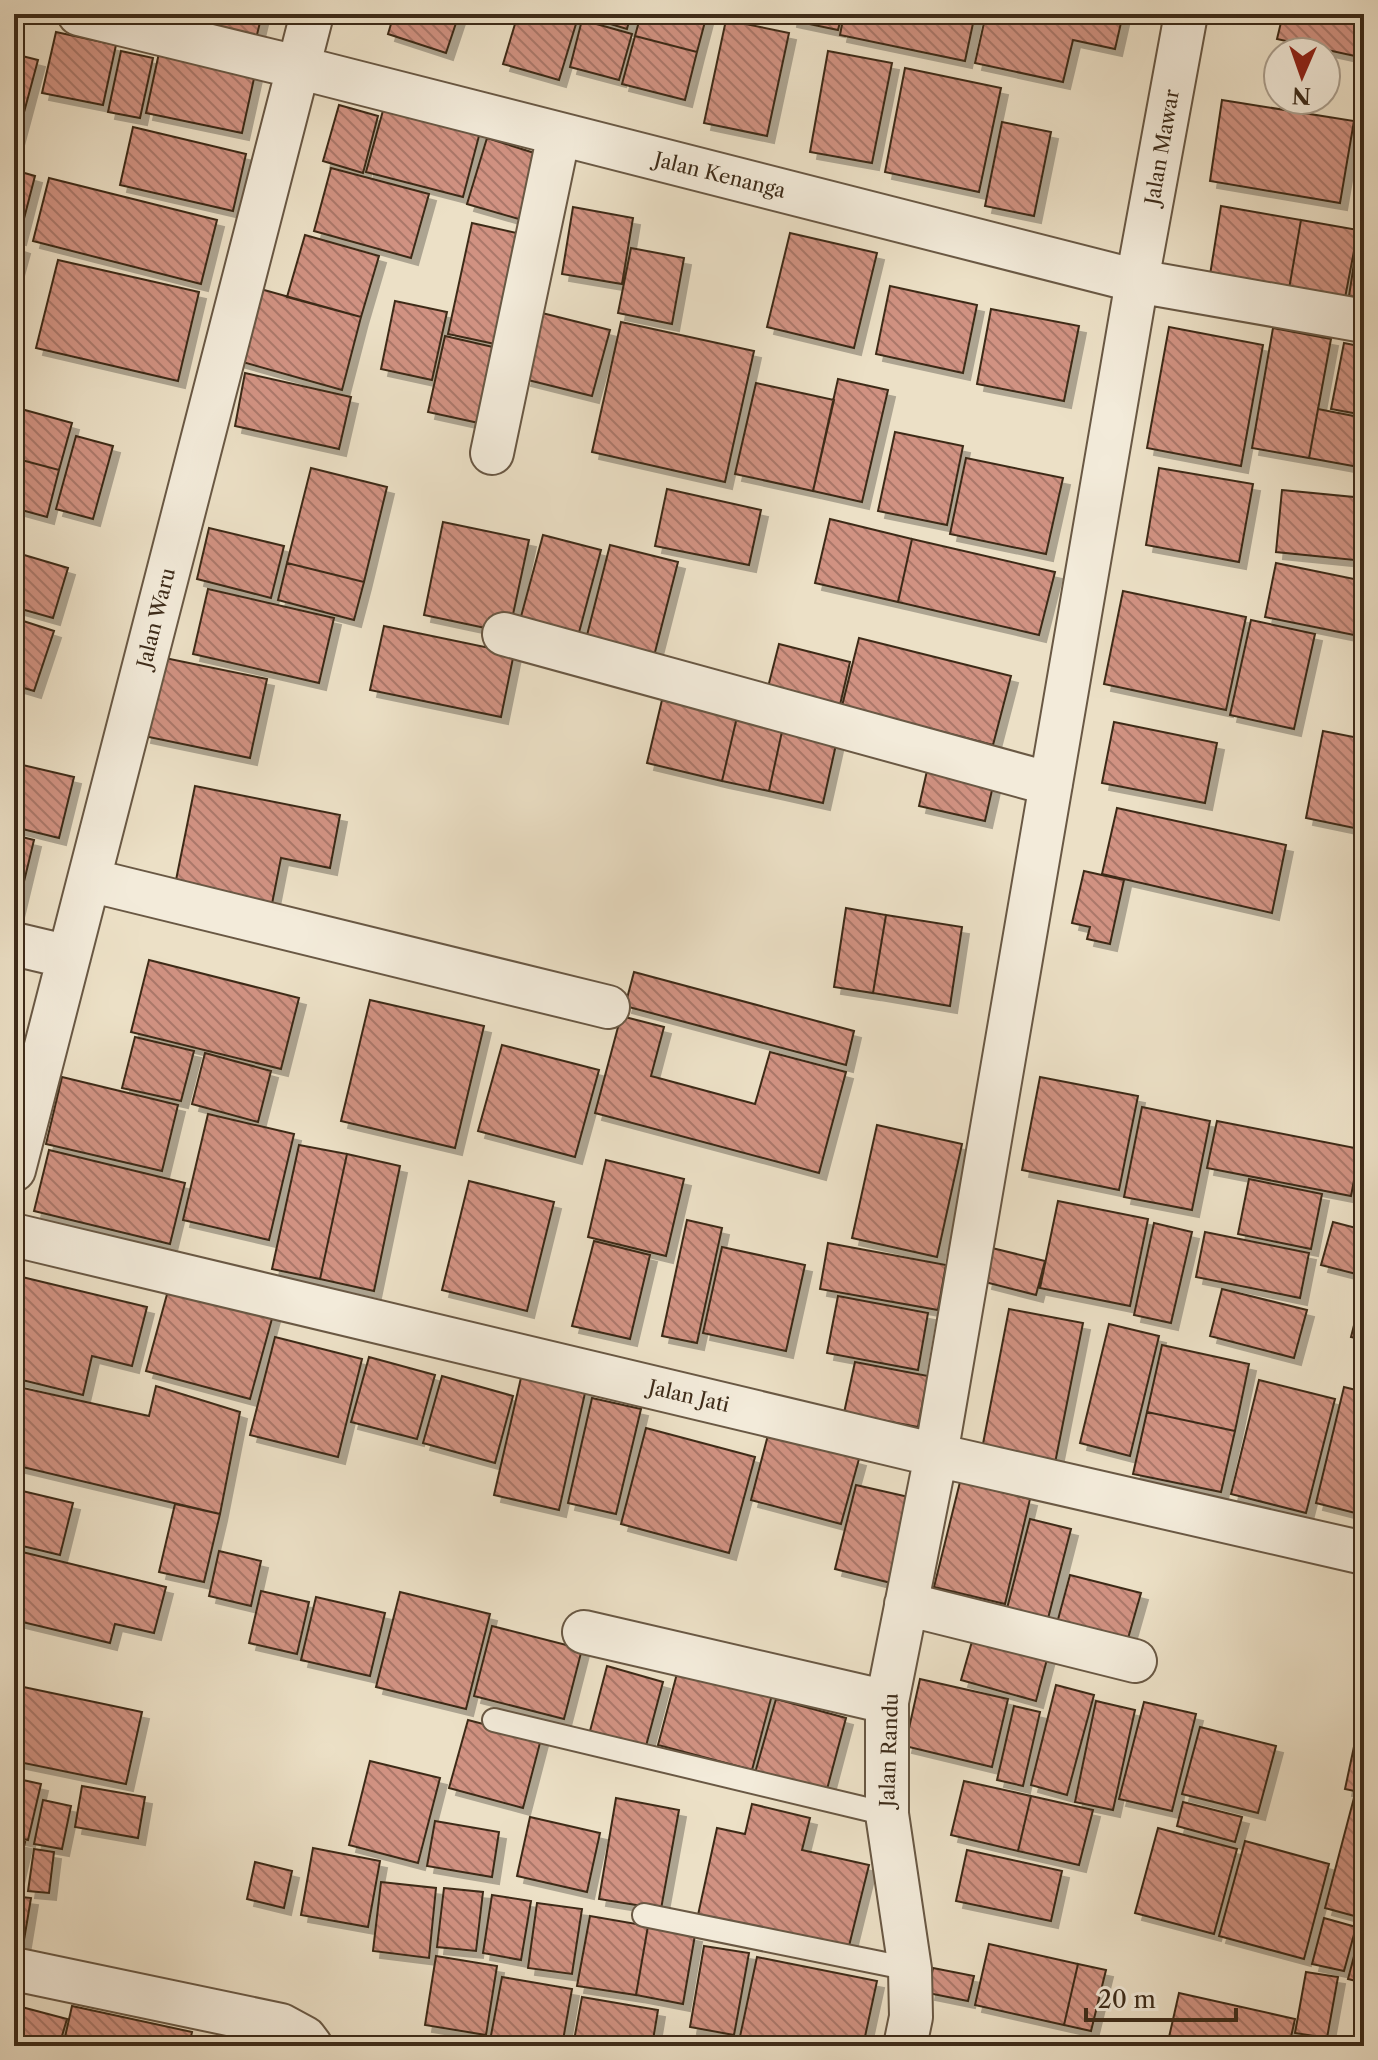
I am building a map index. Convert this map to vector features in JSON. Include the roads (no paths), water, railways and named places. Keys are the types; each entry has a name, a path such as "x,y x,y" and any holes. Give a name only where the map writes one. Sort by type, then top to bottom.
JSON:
{"street":[{"name":"Jalan Kenanga","path":"79,14 1137,281 1364,321"},
{"name":"Jalan Waru","path":"14,1170 312,14"},
{"name":"Jalan Mawar","path":"1051,784 1186,14"},
{"path":"492,453 559,134"},
{"path":"504,634 1051,784"},
{"name":"Jalan Randu","path":"905,2046 911,2017 910,1969 887,1814 887,1702 936,1455 1051,784"},
{"path":"89,880 608,1007"},
{"path":"14,944 69,957"},
{"name":"Jalan Jati","path":"14,1235 936,1455 1364,1553"},
{"path":"906,1604 1135,1661"},
{"path":"584,1632 887,1702"},
{"path":"14,1969 281,2025 305,2038 311,2046"}],"lane":[{"path":"494,1720 887,1814"},
{"path":"644,1915 910,1969"}]}
